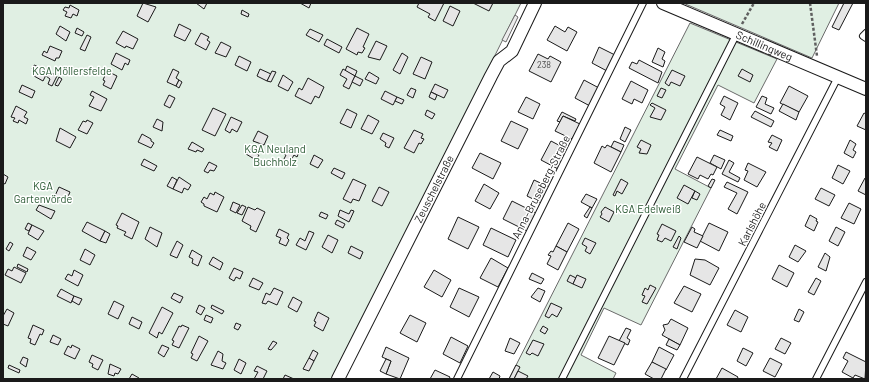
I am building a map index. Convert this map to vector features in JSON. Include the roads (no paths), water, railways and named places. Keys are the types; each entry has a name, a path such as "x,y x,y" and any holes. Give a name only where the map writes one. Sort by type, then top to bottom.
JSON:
{"street":[{"name":"Zeuschelstraße","path":"338,379 491,76 500,61 512,51 536,3"},
{"name":"Schillingweg","path":"663,3 737,33 866,89"}],"lane":[{"name":"Anna-Bruseberg-Straße","path":"456,379 643,3"},
{"path":"562,379 737,33"},
{"path":"866,33 863,36 866,38"},
{"name":"Karlshöhe","path":"683,379 838,77"},
{"path":"816,379 866,282"}],"park label":[{"name":"KGA Möllersfelde","path":"72,71"},
{"name":"KGA Neuland Buchholz","path":"275,155"},
{"name":"KGA Gartenvörde","path":"43,192"},
{"name":"KGA Edelweiß","path":"648,209"}]}
